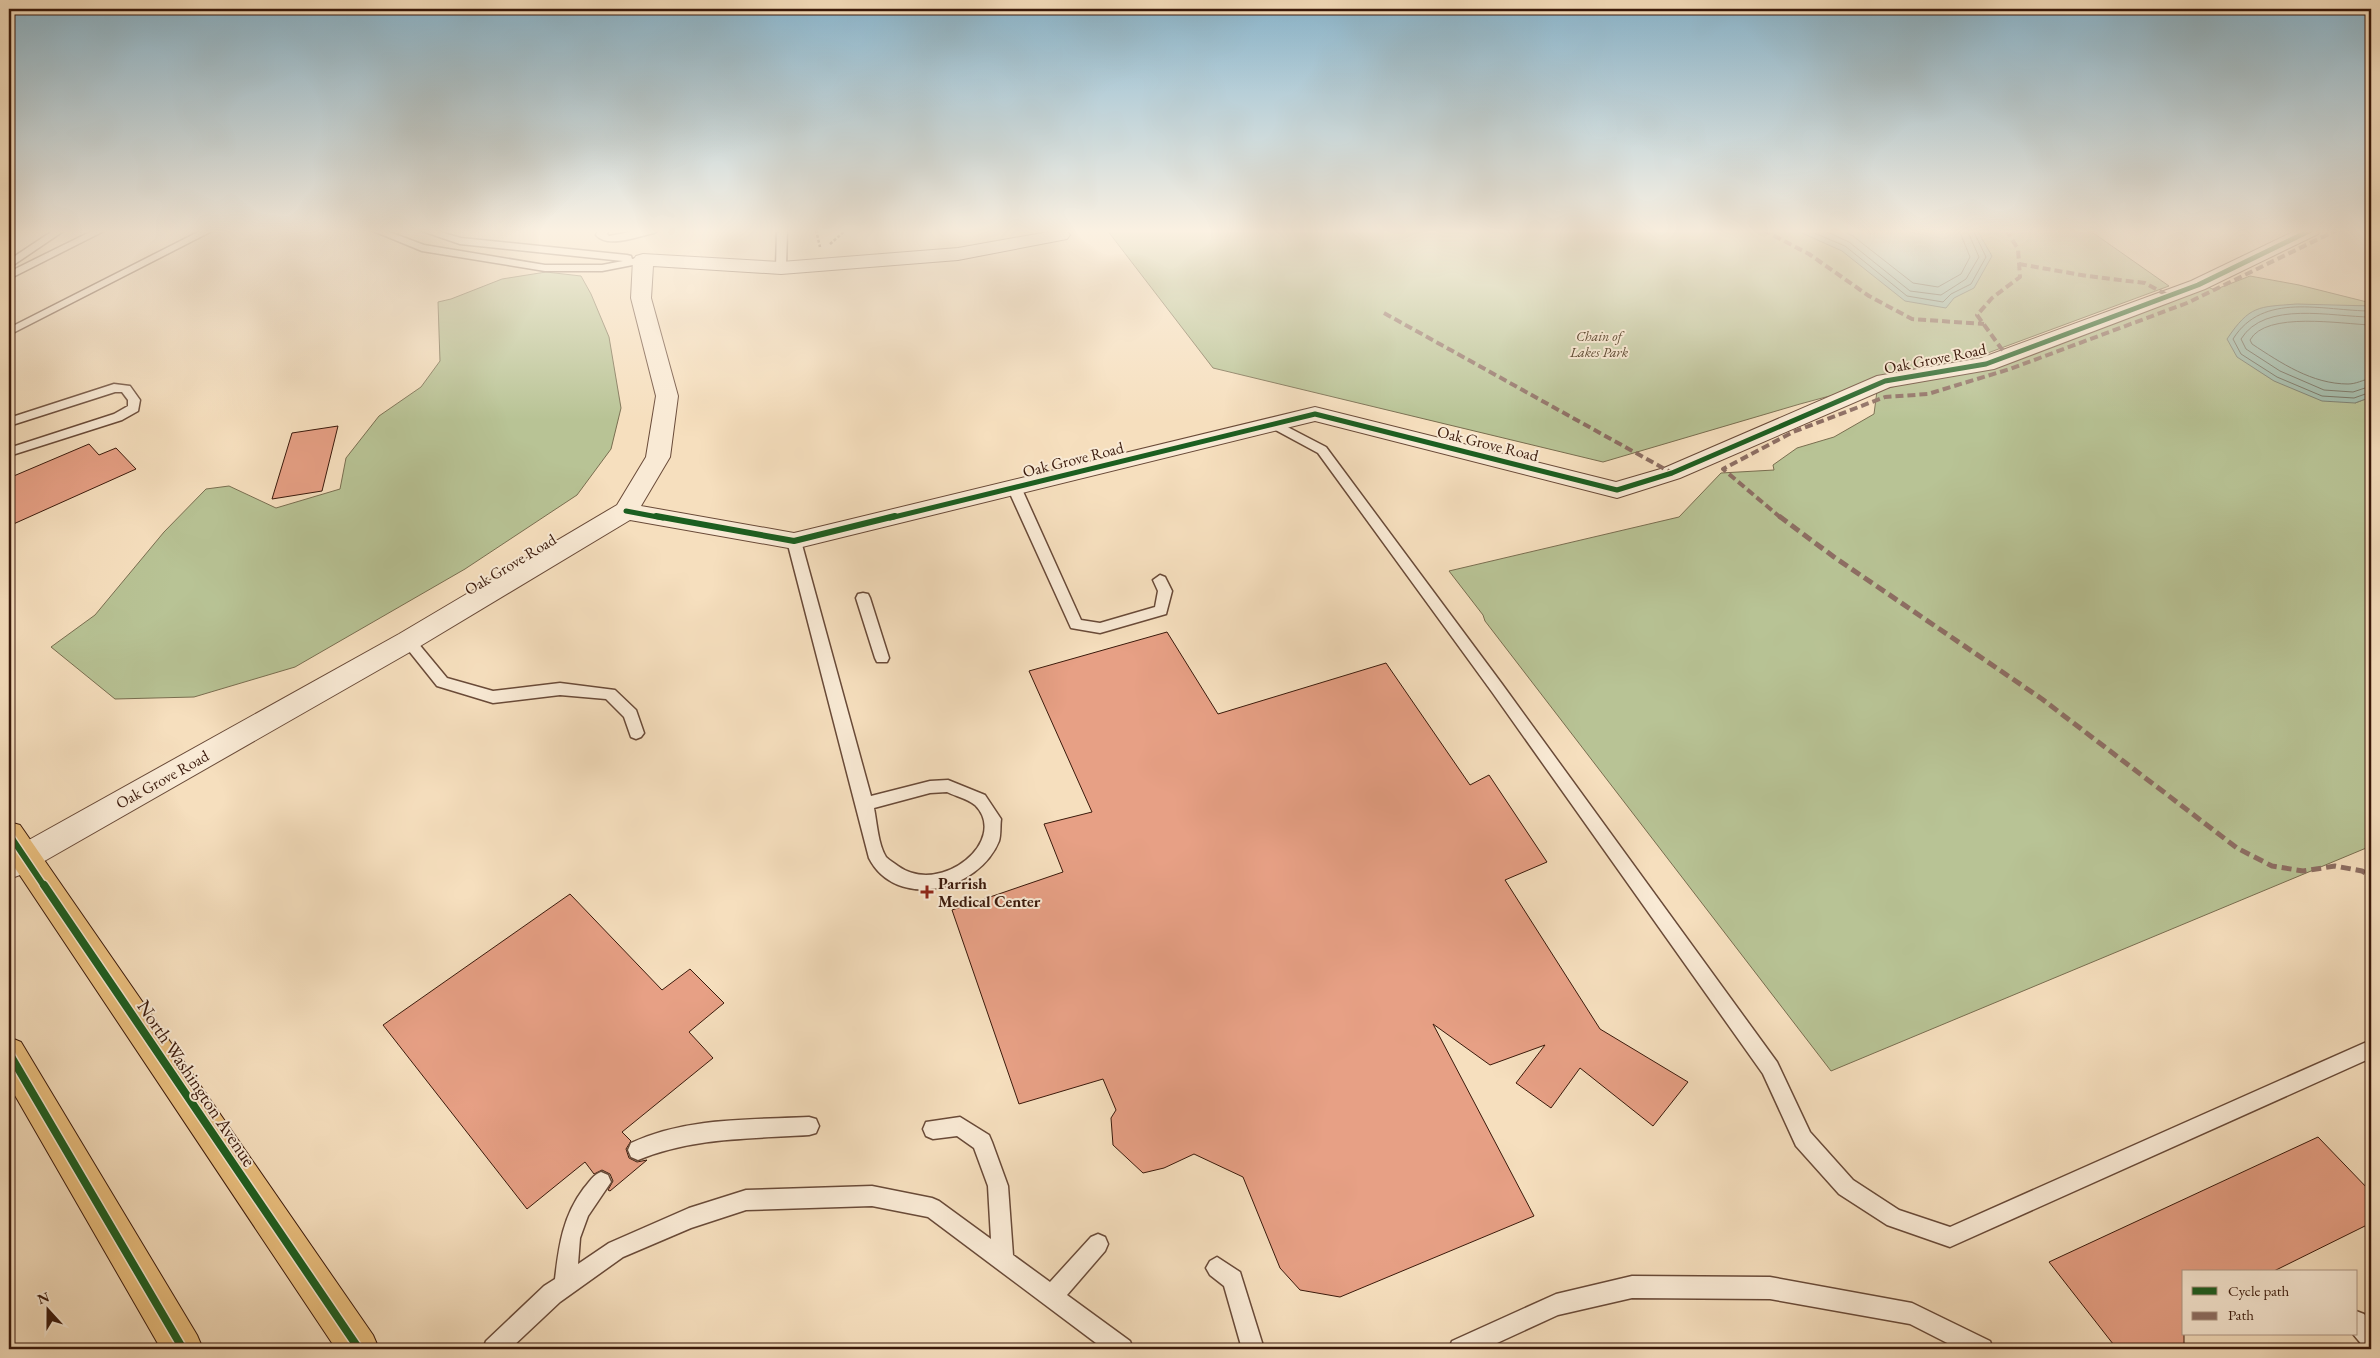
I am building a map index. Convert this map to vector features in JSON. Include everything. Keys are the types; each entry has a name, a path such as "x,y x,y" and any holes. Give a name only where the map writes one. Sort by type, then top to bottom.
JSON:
{"main road":[{"name":"North Washington Avenue","path":"14,852 359,1349"},
{"path":"9,1053 183,1349"}],"street":[{"name":"Oak Grove Road","path":"14,852 408,641 626,511 658,457 667,396 641,293"},
{"name":"Oak Grove Road","path":"626,511 794,540 1315,414 1618,490 1672,473 1886,381 1986,364 2176,293"}],"lane":[{"path":"9,332 85,293"},
{"path":"9,422 114,388 126,389 134,400 134,408 118,416 9,452"},
{"path":"1274,424 1322,450 1371,520 1497,688 1770,1068 1803,1139 1846,1187 1894,1218 1950,1237 2371,1049"},
{"path":"1014,487 1076,624 1100,628 1161,610 1165,591 1160,580"},
{"path":"794,540 865,804 874,846 880,861 892,873 909,880 929,883 950,879 968,870 982,857 991,841 994,826 990,811 980,799 966,790 948,786 930,786 865,804"},
{"path":"863,598 882,658"},
{"path":"408,641 442,682 492,698 560,689 610,694 631,714 636,733"},
{"path":"638,1150 650,1142 680,1135 809,1126"},
{"path":"933,1129 960,1126 982,1142 998,1186 1003,1261"},
{"path":"565,1285 570,1238 580,1210 601,1182"},
{"path":"494,1349 552,1294 616,1250 689,1218 746,1200 872,1196 932,1208 1122,1349"},
{"path":"1051,1297 1098,1244"},
{"path":"1217,1268 1233,1279 1253,1349"},
{"path":"1460,1349 1556,1305 1632,1287 1770,1288 1912,1314 1982,1349"},
{"path":"2358,1324 2371,1338"}],"green space":[{"path":"465,293 591,293 609,337 621,408 611,449 577,495 465,569 295,667 194,697 115,699 51,647 95,615 164,532 206,489 229,486 276,508 340,489 346,458 379,416 421,387 440,361 438,302"},
{"name":"Chain of Lakes Park","path":"1156,293 2149,293 1985,354 1800,404 1603,462 1213,368"},
{"path":"2169,293 2332,293 2371,303 2371,306 2338,306 2355,403 2371,397 2371,846 1831,1071 1485,621 1483,615 1449,571 1679,517 1721,473 1774,470 1773,465 1797,448 1834,437 1874,414 1877,391 1993,360"}],"water":[{"path":"1895,293 1963,293 1954,298 1946,308 1905,301"},
{"path":"2297,304 2371,306 2371,397 2355,403 2322,401 2274,381 2237,357 2227,339 2242,320 2249,314 2264,307"}],"building":[{"path":"338,426 322,491 272,499 292,433"},
{"path":"89,444 99,455 116,448 136,469 9,526 9,478"},
{"path":"1167,632 1218,714 1386,663 1470,785 1489,775 1547,862 1505,880 1600,1029 1688,1082 1653,1126 1580,1068 1551,1108 1516,1083 1545,1045 1490,1065 1433,1024 1534,1216 1340,1297 1300,1290 1280,1268 1243,1177 1194,1154 1164,1168 1143,1173 1113,1145 1111,1118 1116,1110 1103,1079 1019,1104 952,910 1063,872 1044,824 1092,812 1029,671"},
{"path":"570,894 662,990 690,969 724,1003 689,1032 713,1058 622,1132 631,1141 626,1149 629,1158 637,1162 647,1160 610,1191 608,1190 613,1181 610,1174 602,1170 594,1174 585,1162 527,1209 383,1025"},
{"path":"2318,1137 2371,1192 2371,1223 2276,1270 2182,1270 2182,1336 2184,1336 2184,1349 2117,1349 2049,1262"}],"marked path":[{"path":"1865,293 1912,319 1984,324"},
{"path":"1998,293 1977,315 2006,355"},
{"path":"2164,293 2169,296"},
{"path":"2207,293 2187,303 2010,369 1928,394 1885,397 1793,432 1723,469 1780,517 1834,557 2042,699 2237,848 2272,866 2303,871 2335,866 2362,871 2371,876"},
{"path":"1384,313 1672,473"}],"cycle path":[{"path":"626,511 794,541 1315,414 1617,490 1672,473 1885,381 1986,364 2176,293"},
{"path":"9,834 359,1349"},
{"path":"9,1053 183,1349"}],"place":[{"name":"Parrish Medical Center","path":"927,892"}]}
